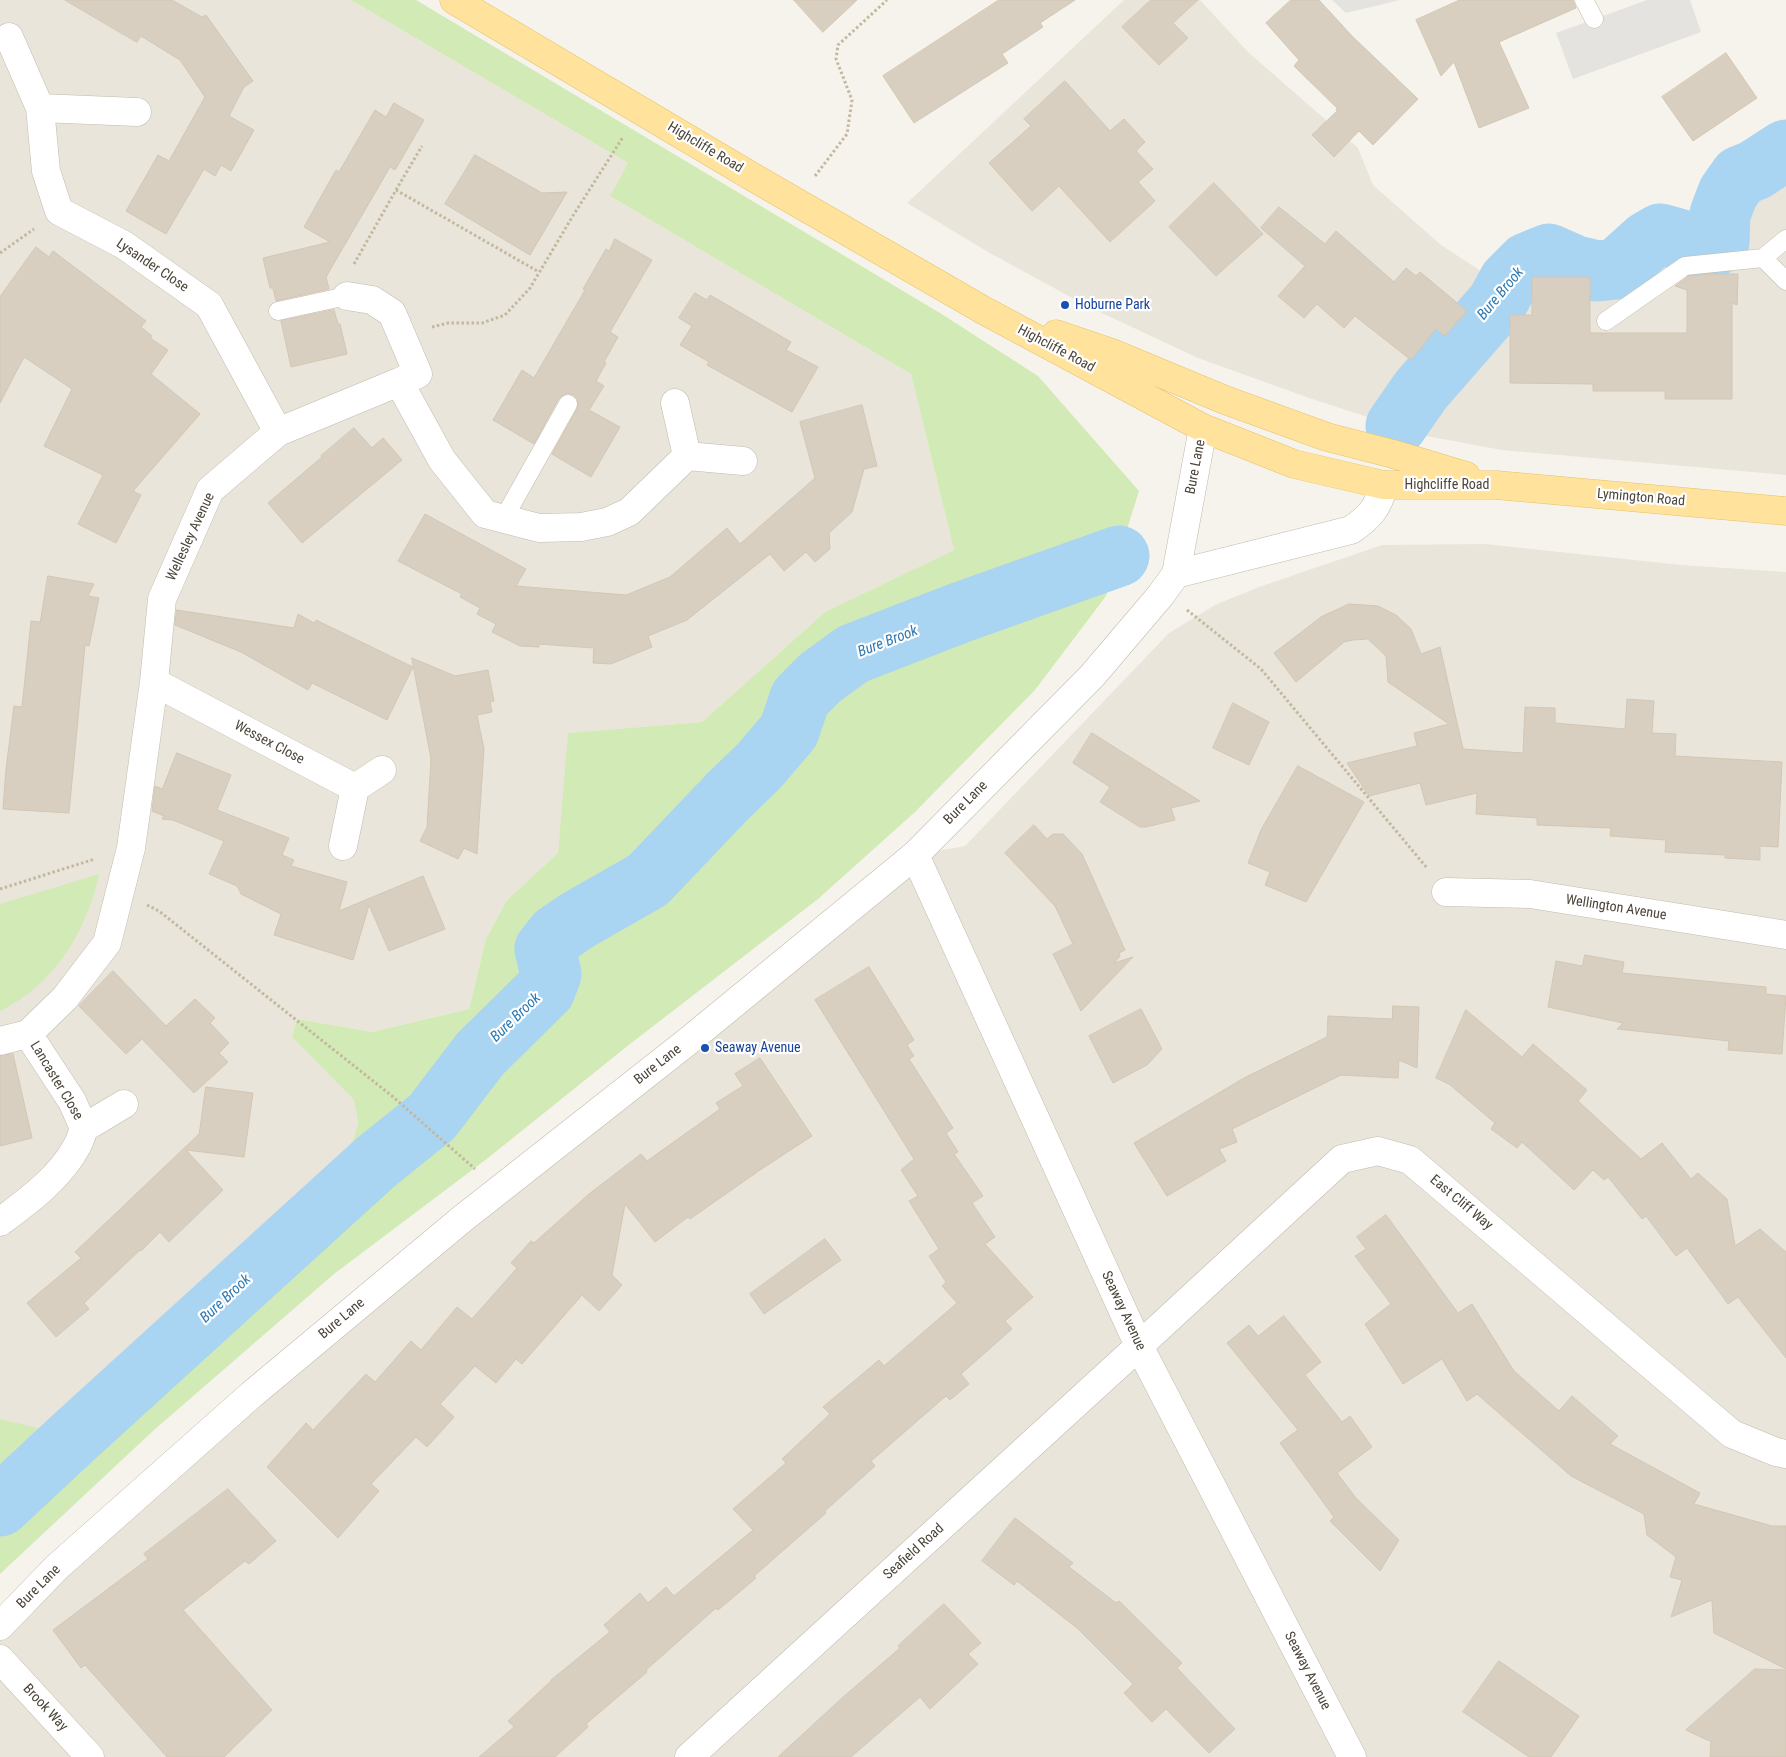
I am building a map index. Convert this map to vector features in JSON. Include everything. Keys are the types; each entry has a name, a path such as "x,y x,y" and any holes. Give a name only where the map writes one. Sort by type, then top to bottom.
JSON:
{"main road":[{"name":"Highcliffe Road","path":"454,0 751,176 983,310 1203,428 1294,464 1384,485 1496,485"},
{"name":"Highcliffe Road","path":"983,310 1112,353 1225,400 1327,437 1393,454 1496,485"},
{"path":"1203,428 1225,400"},
{"path":"1384,485 1393,454"},
{"name":"Lymington Road","path":"1496,485 1786,511"}],"street":[{"path":"9,37 40,108 46,171 60,211"},
{"path":"40,108 137,112"},
{"name":"Lysander Close","path":"60,211 124,245 209,305 278,432"},
{"path":"347,296 372,300 392,313 404,341"},
{"name":"Wellesley Avenue","path":"28,1034 65,998 107,943 131,848 154,682 162,599 210,490 278,432 418,374 404,341"},
{"path":"399,382 442,460 485,514 539,528 582,527 607,522 629,512 687,456 743,461"},
{"path":"675,403 687,456"},
{"name":"Bure Lane","path":"0,1626 58,1567 251,1395 462,1219 688,1042 915,855 1092,676 1160,596 1176,574 1203,428"},
{"path":"1176,574 1351,530 1367,519 1378,505 1384,485"},
{"name":"Wessex Close","path":"154,682 355,788"},
{"path":"343,846 355,788 382,770"},
{"name":"Seaway Avenue","path":"915,855 1139,1346 1352,1757"},
{"name":"Wellington Avenue","path":"1446,892 1530,894 1786,935"},
{"path":"0,1041 28,1034"},
{"name":"Lancaster Close","path":"28,1034 72,1101 84,1128"},
{"name":"Lancaster Close","path":"0,1222 34,1196 62,1167 77,1146 84,1128 124,1104"},
{"name":"East Cliff Way","path":"1139,1346 1342,1159 1378,1151 1410,1160 1732,1434 1776,1452 1786,1454"},
{"name":"Seafield Road","path":"689,1757 1139,1346"},
{"name":"Brook Way","path":"0,1659 90,1757"}],"lane":[{"path":"1584,0 1594,19"},
{"path":"1606,321 1685,266 1763,258 1786,240"},
{"path":"1763,258 1786,281"},
{"path":"278,311 347,296"},
{"path":"504,518 568,404"}],"path":[{"path":"815,176 847,134 852,100 836,59 838,45 887,0"},
{"path":"404,341 432,327 448,323 482,323 505,315 530,288 624,136"},
{"path":"347,296 344,282 422,146"},
{"path":"396,190 539,272"},
{"path":"0,254 60,211"},
{"path":"1184,608 1261,669 1446,892"},
{"path":"0,889 131,848"},
{"path":"120,892 160,911 392,1096 476,1171"}],"shaded area":[{"path":"0,0 351,0 628,163 610,196 911,374 954,550 825,612 702,722 569,733 558,853 507,900 486,939 469,1009 372,1032 297,1019 292,1037 354,1100 358,1123 346,1165 314,1200 50,1432 0,1419"},
{"path":"1124,0 1200,0 1248,52 1358,148 1373,185 1441,245 1490,277 1526,270 1670,258 1730,224 1772,180 1786,169 1786,475 1502,450 1426,436 1312,399 1198,358 1087,306 988,252 907,203"},
{"path":"1332,0 1400,0 1346,13"},
{"path":"1647,0 1690,0 1701,32 1573,79 1556,33"},
{"path":"1485,544 1681,565 1786,572 1786,1757 0,1757 0,1626 58,1567 915,855 965,846 1169,633 1215,605 1259,587 1382,545"}],"green space":[{"path":"351,0 416,0 940,313 1038,376 1139,491 1106,596 1035,690 915,812 818,899 630,1044 488,1158 334,1274 154,1430 0,1574 0,1419 50,1431 314,1200 346,1165 358,1123 354,1100 292,1037 297,1019 372,1032 469,1009 486,939 507,900 558,853 568,733 702,722 825,612 954,550 911,374 610,196 628,163"},
{"path":"99,874 86,916 77,936 65,954 37,987 0,1011 0,904"}],"building":[{"path":"65,0 172,0 202,17 206,15 253,81 244,87 229,116 254,130 231,171 221,165 215,176 204,169 166,234 126,211 158,155 169,161 205,97 180,60 141,36 137,42"},
{"path":"794,0 857,0 823,32"},
{"path":"999,0 1075,0 1040,23 1043,27 1002,54 1008,63 914,123 883,76"},
{"path":"1151,0 1198,0 1173,23 1188,38 1159,65 1122,27"},
{"path":"1291,0 1319,0 1352,36 1418,99 1373,145 1359,131 1334,157 1312,135 1338,109 1294,66 1299,60 1266,23"},
{"path":"1460,0 1573,0 1576,8 1499,42 1529,108 1479,128 1454,62 1441,76 1416,20"},
{"path":"1726,53 1757,98 1693,141 1662,97"},
{"path":"1065,81 1110,131 1124,119 1145,142 1136,151 1153,169 1138,182 1155,201 1110,242 1059,186 1032,211 989,163 1031,126 1024,119"},
{"path":"394,103 424,120 395,170 390,167 326,277 329,289 276,301 273,288 270,288 263,258 330,242 304,227 336,170 339,172 375,110 386,117"},
{"path":"475,155 542,193 567,192 530,255 445,204"},
{"path":"1214,183 1263,234 1216,276 1169,227"},
{"path":"1279,207 1325,244 1336,231 1394,282 1406,268 1416,276 1420,272 1467,311 1445,336 1436,329 1411,360 1355,316 1344,328 1317,304 1304,318 1278,296 1305,266 1261,228"},
{"path":"615,239 652,260 610,332 618,337 596,381 604,386 589,410 620,427 591,477 552,454 577,409 577,399 574,395 567,393 559,398 534,444 493,420 522,370 534,378 585,290 583,289 606,249 609,251"},
{"path":"36,247 49,257 53,251 146,321 141,327 152,336 150,338 168,350 151,374 200,414 133,491 141,495 116,543 78,524 103,475 44,446 72,389 24,357 0,403 0,297"},
{"path":"1738,274 1737,305 1732,303 1732,399 1665,399 1665,391 1593,391 1593,384 1510,383 1510,315 1532,315 1532,277 1590,277 1590,333 1687,333 1687,290 1675,286 1689,276"},
{"path":"695,293 707,300 710,295 791,342 786,350 818,367 792,412 707,365 709,362 680,345 692,326 679,318"},
{"path":"334,310 338,324 340,324 347,354 291,367 281,321"},
{"path":"862,405 877,466 864,469 852,512 829,533 830,549 815,562 806,552 784,571 770,554 687,620 648,636 652,647 611,664 593,663 594,648 539,644 539,647 520,646 492,632 496,624 477,614 480,608 460,597 462,594 398,561 425,514 526,569 516,586 626,595 670,577 727,528 740,544 815,478 800,422"},
{"path":"354,428 372,448 383,438 402,460 302,543 268,503"},
{"path":"48,576 94,584 88,596 99,598 89,646 85,645 69,813 3,809 14,706 22,707 31,621 40,622"},
{"path":"1349,604 1378,606 1396,615 1411,629 1421,654 1440,647 1463,749 1523,753 1525,707 1555,708 1555,723 1625,729 1627,699 1654,701 1652,733 1676,734 1675,756 1782,762 1778,847 1760,846 1760,860 1725,858 1725,855 1665,852 1666,840 1610,836 1611,828 1537,825 1537,818 1476,814 1477,793 1426,805 1420,783 1369,796 1347,763 1417,746 1414,733 1449,724 1388,682 1386,656 1368,639 1344,642 1296,682 1274,653 1321,617"},
{"path":"177,610 294,628 298,614 314,623 316,620 413,667 387,720 312,683 308,690 241,652 175,625"},
{"path":"412,658 455,676 488,670 494,701 490,702 492,712 477,715 484,749 477,854 464,848 458,859 420,841 427,827 431,759"},
{"path":"1233,703 1269,722 1249,765 1213,748"},
{"path":"1092,733 1200,801 1171,808 1175,820 1146,827 1140,827 1100,802 1110,787 1073,763"},
{"path":"177,753 231,775 217,810 289,838 282,855 294,860 291,866 347,882 339,911 423,876 445,929 389,951 369,905 353,960 274,935 281,914 241,894 237,886 209,874 224,841 173,820 162,819 164,816 152,811 155,786 162,789"},
{"path":"1298,766 1364,802 1306,902 1265,885 1270,872 1248,863 1261,830"},
{"path":"1034,825 1047,839 1053,834 1063,834 1082,854 1125,950 1119,953 1120,956 1114,963 1133,957 1081,1011 1053,954 1073,944 1055,906 1005,853"},
{"path":"1585,955 1624,962 1622,973 1766,987 1766,994 1786,996 1782,1054 1728,1050 1729,1041 1617,1029 1623,1023 1548,1007 1556,961 1582,966"},
{"path":"869,967 914,1040 907,1045 914,1056 909,1059 953,1128 946,1133 958,1152 954,1154 983,1196 972,1203 995,1237 985,1244 1033,1297 1005,1321 1012,1329 961,1374 969,1384 950,1400 946,1396 871,1461 875,1466 825,1511 826,1513 754,1576 756,1578 718,1610 716,1608 646,1670 647,1672 586,1724 588,1727 555,1757 479,1757 514,1727 508,1721 551,1680 610,1632 604,1625 640,1593 648,1603 666,1587 674,1596 753,1530 733,1509 786,1463 782,1459 830,1414 823,1407 879,1360 884,1366 957,1303 942,1286 946,1282 929,1256 939,1249 909,1201 918,1196 901,1170 914,1159 815,1000"},
{"path":"113,971 166,1026 195,999 215,1018 210,1023 229,1043 219,1053 228,1062 194,1093 142,1039 126,1054 79,1006"},
{"path":"1393,1006 1419,1007 1417,1068 1399,1060 1398,1078 1341,1075 1232,1129 1237,1142 1219,1149 1226,1161 1167,1196 1134,1143 1244,1078 1327,1037 1328,1016 1392,1019"},
{"path":"1141,1009 1162,1049 1147,1065 1113,1083 1089,1036"},
{"path":"1466,1010 1522,1057 1533,1044 1587,1090 1578,1101 1641,1159 1662,1143 1691,1179 1698,1173 1727,1199 1735,1246 1760,1229 1786,1252 1786,1358 1738,1297 1728,1304 1687,1248 1676,1256 1646,1216 1642,1219 1608,1177 1604,1180 1593,1170 1574,1190 1522,1142 1517,1148 1491,1129 1495,1123 1449,1084 1436,1078"},
{"path":"13,1054 32,1138 0,1146 0,1056"},
{"path":"760,1058 812,1136 690,1219 688,1217 655,1242 625,1204 612,1275 622,1285 599,1311 582,1295 522,1364 516,1359 496,1383 475,1366 440,1404 454,1417 427,1447 416,1437 371,1484 379,1491 338,1538 267,1467 306,1423 313,1430 366,1374 375,1382 411,1341 421,1350 457,1307 472,1319 517,1268 511,1263 531,1241 534,1243 589,1194 641,1154 647,1161 720,1109 716,1103 743,1086 735,1074"},
{"path":"206,1087 253,1093 244,1157 186,1150 223,1190 169,1242 160,1232 84,1303 89,1309 56,1337 27,1303 81,1258 75,1252 199,1134"},
{"path":"1386,1215 1458,1313 1472,1304 1514,1371 1559,1411 1572,1396 1618,1436 1610,1444 1700,1493 1694,1504 1772,1526 1786,1526 1786,1669 1714,1633 1712,1600 1671,1617 1682,1580 1670,1577 1676,1557 1647,1535 1644,1514 1571,1476 1477,1394 1467,1401 1442,1359 1403,1384 1365,1324 1391,1304 1355,1256 1366,1249 1357,1237"},
{"path":"825,1239 841,1260 764,1314 750,1294"},
{"path":"1284,1316 1321,1362 1305,1375 1342,1422 1350,1416 1372,1447 1337,1473 1356,1498 1399,1540 1380,1571 1330,1521 1334,1517 1280,1443 1298,1430 1227,1343 1249,1325 1258,1336"},
{"path":"228,1489 276,1541 249,1564 245,1561 183,1610 272,1710 224,1757 167,1757 85,1665 81,1668 53,1630 148,1559 144,1554"},
{"path":"1015,1518 1073,1563 1069,1567 1116,1603 1119,1601 1182,1663 1177,1668 1235,1729 1209,1753 1166,1709 1152,1722 1124,1693 1133,1684 1077,1628 1017,1581 1014,1585 982,1561"},
{"path":"944,1604 981,1643 968,1654 978,1664 930,1709 920,1697 851,1757 778,1757 900,1648 898,1646"},
{"path":"1499,1661 1579,1716 1551,1757 1529,1757 1463,1712"},
{"path":"1755,1669 1786,1670 1786,1757 1710,1757 1711,1741 1686,1730"}],"waterway":[{"name":"Bure Brook","path":"1396,426 1421,390 1497,303 1509,281 1527,263 1549,254 1576,266 1597,271 1617,269 1648,241 1660,234 1678,239 1689,246 1703,249 1713,247 1719,242 1720,214 1728,193 1740,176 1755,170 1786,150"},
{"name":"Bure Brook","path":"0,1506 376,1162 432,1117 480,1054 545,990 551,974 545,949 556,935 578,920 648,880 759,766 789,731 800,698 820,678 853,654 959,613 1119,556"}],"place":[{"name":"Hoburne Park","path":"1065,305"},
{"name":"Seaway Avenue","path":"705,1048"}]}
